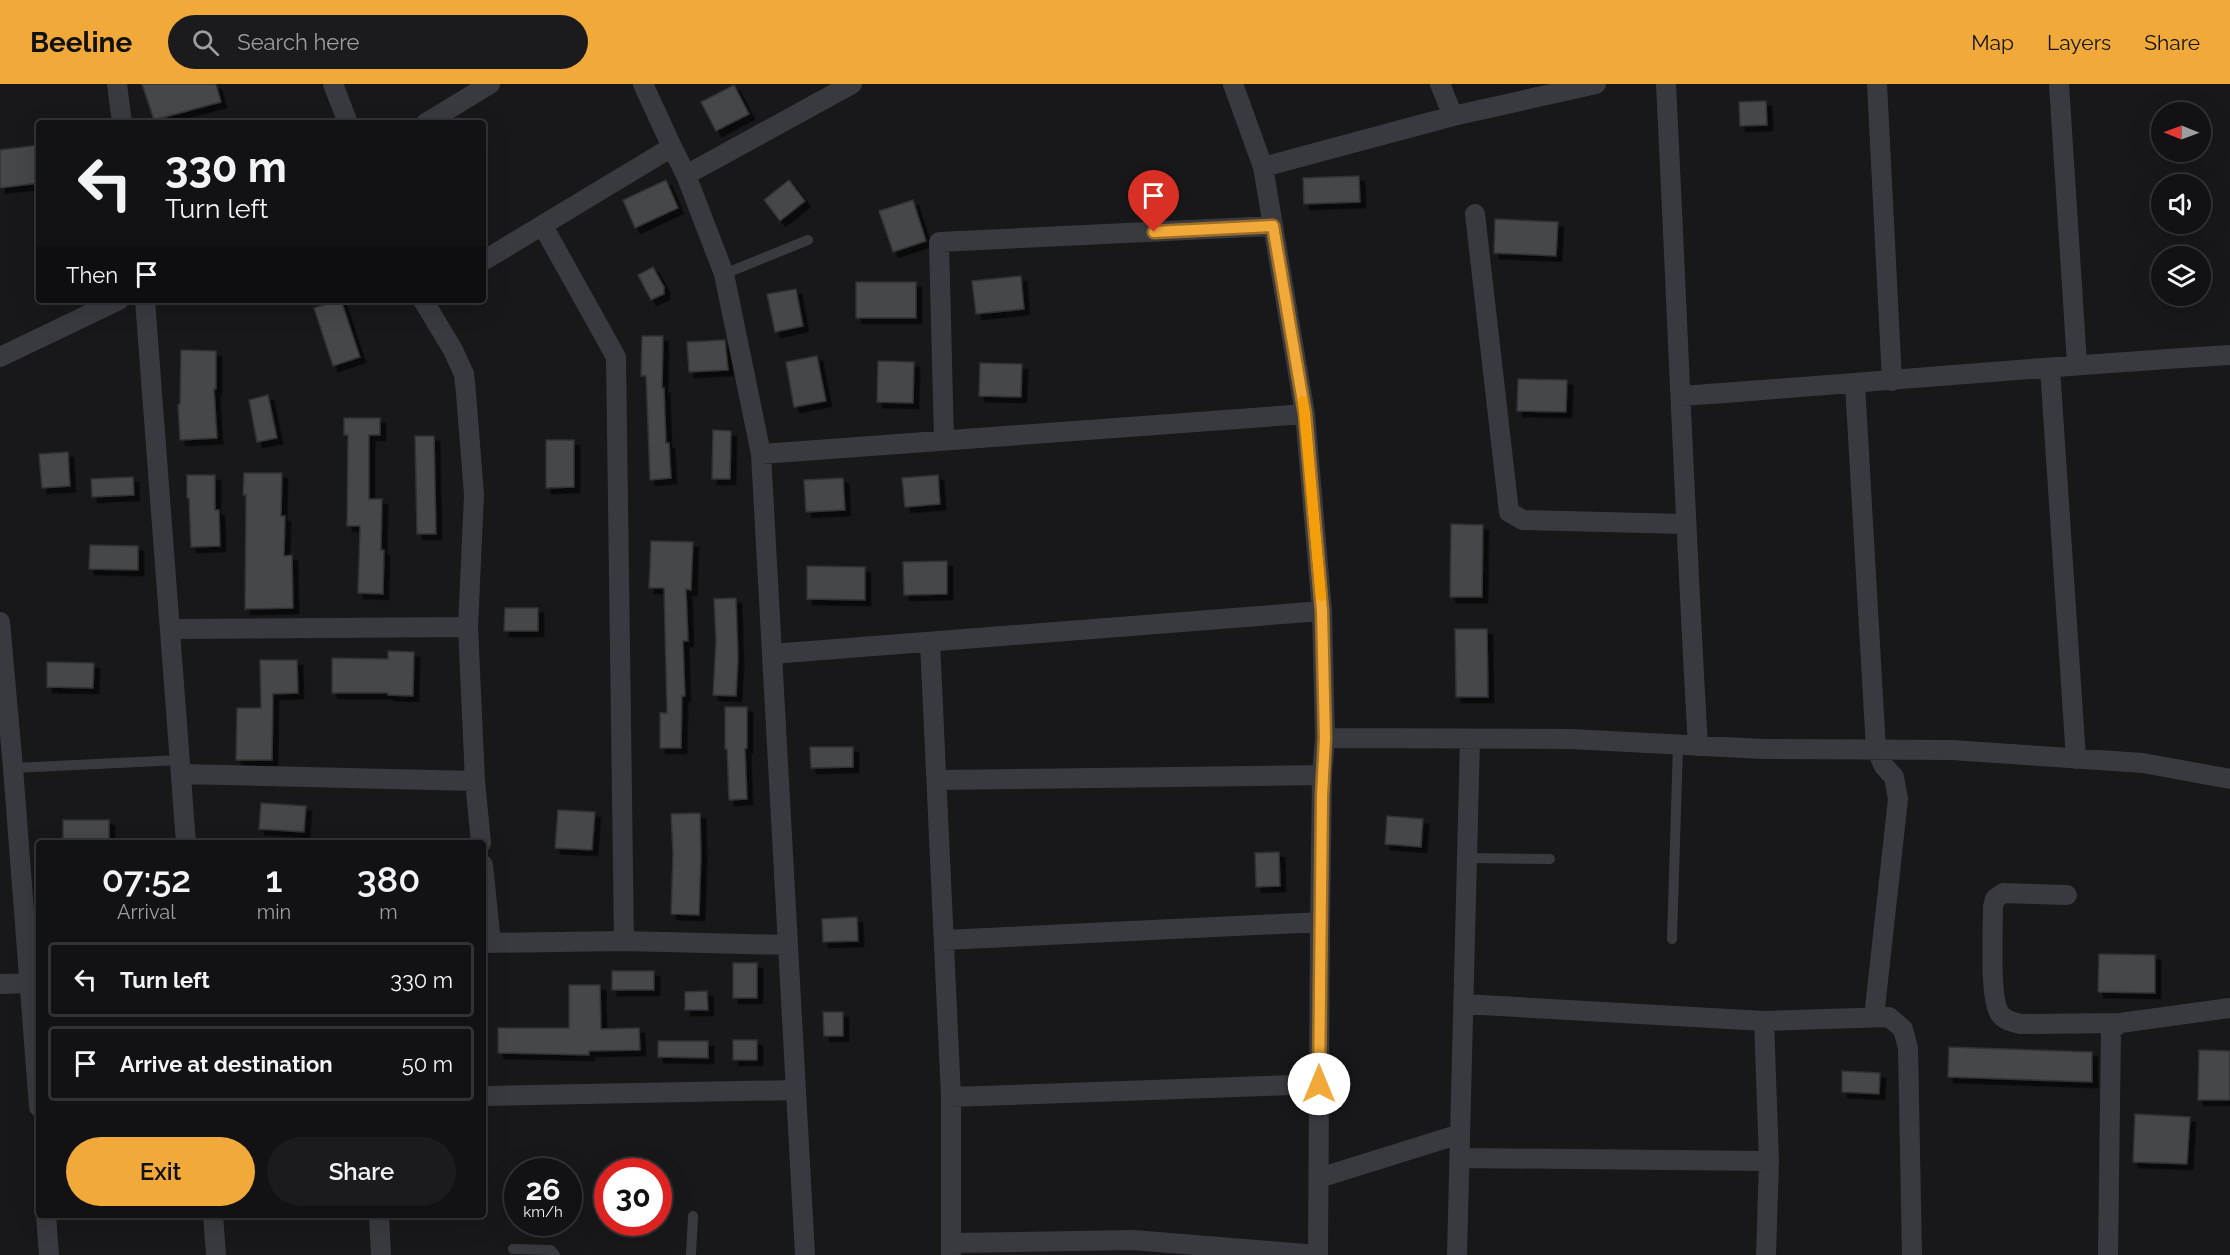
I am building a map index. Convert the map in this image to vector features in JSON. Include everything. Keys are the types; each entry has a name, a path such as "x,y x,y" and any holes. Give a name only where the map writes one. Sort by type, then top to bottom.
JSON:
{"street":[{"path":"117,84 122,120"},
{"path":"333,84 347,120"},
{"path":"431,120 490,84"},
{"path":"642,84 686,175 724,274 761,454 805,1255"},
{"path":"686,175 852,84"},
{"path":"930,642 951,1097 951,1249 1133,1240 1318,1255 1320,922 1322,775 1325,738 1322,611 1305,414 1263,167 1233,84"},
{"path":"1440,84 1453,116"},
{"path":"1263,167 1453,116 1596,84"},
{"path":"1666,84 1685,524 1698,746"},
{"path":"1877,84 1892,381"},
{"path":"2059,84 2077,364"},
{"path":"486,259 672,147"},
{"path":"1475,214 1509,512 1522,520 1685,524"},
{"path":"543,226 616,357 624,941"},
{"path":"944,440 939,242 1273,226"},
{"path":"0,357 113,303"},
{"path":"144,303 186,840"},
{"path":"425,303 453,350 464,374 474,495 468,627 475,781 481,840"},
{"path":"1681,396 1855,384 2077,364 2230,355"},
{"path":"2050,368 2076,759"},
{"path":"1855,384 1876,749 1884,766 1894,777 1898,799 1874,1017"},
{"path":"761,454 1305,414"},
{"path":"772,654 1322,611"},
{"path":"0,622 14,768 36,1066"},
{"path":"171,629 468,627"},
{"path":"1325,738 1571,739 1762,749 1952,750 2143,764 2230,778"},
{"path":"1457,1255 1470,739"},
{"path":"180,767 475,781"},
{"path":"938,780 1322,775"},
{"path":"2067,895 2003,893 1995,899 1993,906 1994,988 1999,1013 2008,1021 2021,1024 2120,1023 2230,1008"},
{"path":"944,940 1320,922"},
{"path":"486,924 487,943 624,941 788,945"},
{"path":"0,984 30,983"},
{"path":"1464,1004 1764,1021 1889,1017 1904,1029 1908,1048 1912,1255"},
{"path":"1764,1021 1769,1161 1766,1255"},
{"path":"2108,1255 2109,1042 2111,1030 2120,1023"},
{"path":"951,1097 1319,1084"},
{"path":"486,1096 796,1090"},
{"path":"1318,1178 1460,1134"},
{"path":"1460,1158 1769,1161"},
{"path":"46,1218 49,1255"},
{"path":"213,1218 216,1255"},
{"path":"379,1218 381,1255"}],"lane":[{"path":"724,274 808,240"},
{"path":"1672,939 1678,745"},
{"path":"14,768 180,767"},
{"path":"1467,858 1550,859"},
{"path":"691,1255 693,1216"},
{"path":"513,1249 551,1250 555,1255"}],"building":[{"path":"142,84 216,84 221,102 154,120"},
{"path":"734,85 749,114 716,131 701,102"},
{"path":"1766,101 1767,125 1740,126 1739,102"},
{"path":"36,145 36,183 0,188 0,150"},
{"path":"1359,176 1360,202 1304,204 1303,178"},
{"path":"666,180 678,208 635,228 623,200"},
{"path":"789,180 805,201 780,221 764,200"},
{"path":"913,200 926,241 893,252 879,211"},
{"path":"1495,219 1558,222 1556,256 1494,253"},
{"path":"653,267 664,287 664,294 651,300 638,275"},
{"path":"1021,276 1024,309 976,314 972,281"},
{"path":"856,282 916,282 916,318 856,318"},
{"path":"796,289 803,326 775,332 767,294"},
{"path":"331,303 342,303 360,357 333,366 314,308"},
{"path":"642,336 663,336 662,388 664,388 666,443 669,443 671,478 650,480 646,376 641,376"},
{"path":"725,340 728,370 689,372 687,342"},
{"path":"181,350 216,351 216,389 214,389 217,438 180,440 178,405 180,404"},
{"path":"817,356 826,401 794,407 786,362"},
{"path":"878,361 914,362 913,403 877,402"},
{"path":"980,363 1022,364 1021,397 979,396"},
{"path":"1518,379 1567,380 1566,412 1517,411"},
{"path":"268,395 277,438 257,442 249,400"},
{"path":"344,418 380,418 380,435 369,435 369,499 382,499 383,594 358,593 360,526 347,526 348,435 344,435"},
{"path":"713,430 731,431 730,479 712,479"},
{"path":"415,436 434,436 436,534 417,534"},
{"path":"546,440 574,440 574,487 546,488"},
{"path":"68,452 70,486 42,488 39,454"},
{"path":"244,473 282,473 281,516 285,516 284,556 292,555 293,608 245,609 246,495 243,495"},
{"path":"187,475 215,475 215,510 219,510 220,546 191,547"},
{"path":"938,475 940,504 905,507 902,478"},
{"path":"133,477 134,495 92,497 91,479"},
{"path":"843,478 845,510 806,512 804,480"},
{"path":"1451,524 1483,525 1482,597 1450,597"},
{"path":"651,541 693,542 691,590 686,589 688,641 683,641 685,696 682,696 681,748 660,748 660,713 667,713 664,588 649,588"},
{"path":"90,545 138,546 138,570 89,569"},
{"path":"947,561 947,594 904,595 903,562"},
{"path":"807,566 865,567 865,600 807,599"},
{"path":"736,598 738,658 736,696 713,695 716,641 714,599"},
{"path":"505,608 538,608 538,631 504,631"},
{"path":"1455,629 1487,629 1488,697 1456,697"},
{"path":"388,651 414,652 413,696 388,695 388,693 332,693 332,658 388,659"},
{"path":"260,660 297,660 298,693 273,694 272,760 236,760 237,708 261,708"},
{"path":"47,662 94,663 93,688 47,687"},
{"path":"725,707 747,707 747,748 745,749 747,799 729,800 727,749 725,749"},
{"path":"810,747 853,747 853,767 811,768"},
{"path":"261,803 306,806 304,832 259,829"},
{"path":"558,810 595,812 592,850 555,848"},
{"path":"700,813 699,915 671,914 673,854 671,814"},
{"path":"1387,816 1423,819 1421,847 1385,844"},
{"path":"63,820 109,820 109,840 63,840"},
{"path":"1279,852 1280,886 1256,887 1255,853"},
{"path":"857,917 858,941 823,942 822,919"},
{"path":"2099,954 2155,955 2155,993 2098,992"},
{"path":"733,963 757,963 757,998 733,998"},
{"path":"612,971 654,971 654,990 612,990"},
{"path":"569,985 600,985 601,1029 639,1028 640,1050 589,1051 589,1055 498,1053 498,1028 569,1028"},
{"path":"707,991 708,1010 685,1010 685,992"},
{"path":"823,1012 843,1012 843,1036 824,1036"},
{"path":"733,1040 757,1040 757,1060 733,1060"},
{"path":"658,1041 708,1041 708,1058 658,1057"},
{"path":"1949,1047 2092,1052 2092,1082 1948,1077"},
{"path":"2199,1050 2230,1051 2230,1100 2198,1100"},
{"path":"1842,1071 1880,1073 1879,1094 1842,1092"},
{"path":"2135,1114 2190,1117 2187,1164 2133,1162"}],"slow traffic":[{"path":"1303,401 1321,596"}],"route":[{"path":"1154,232 1273,226 1305,414 1322,611 1325,738 1322,775 1319,1084"}]}
